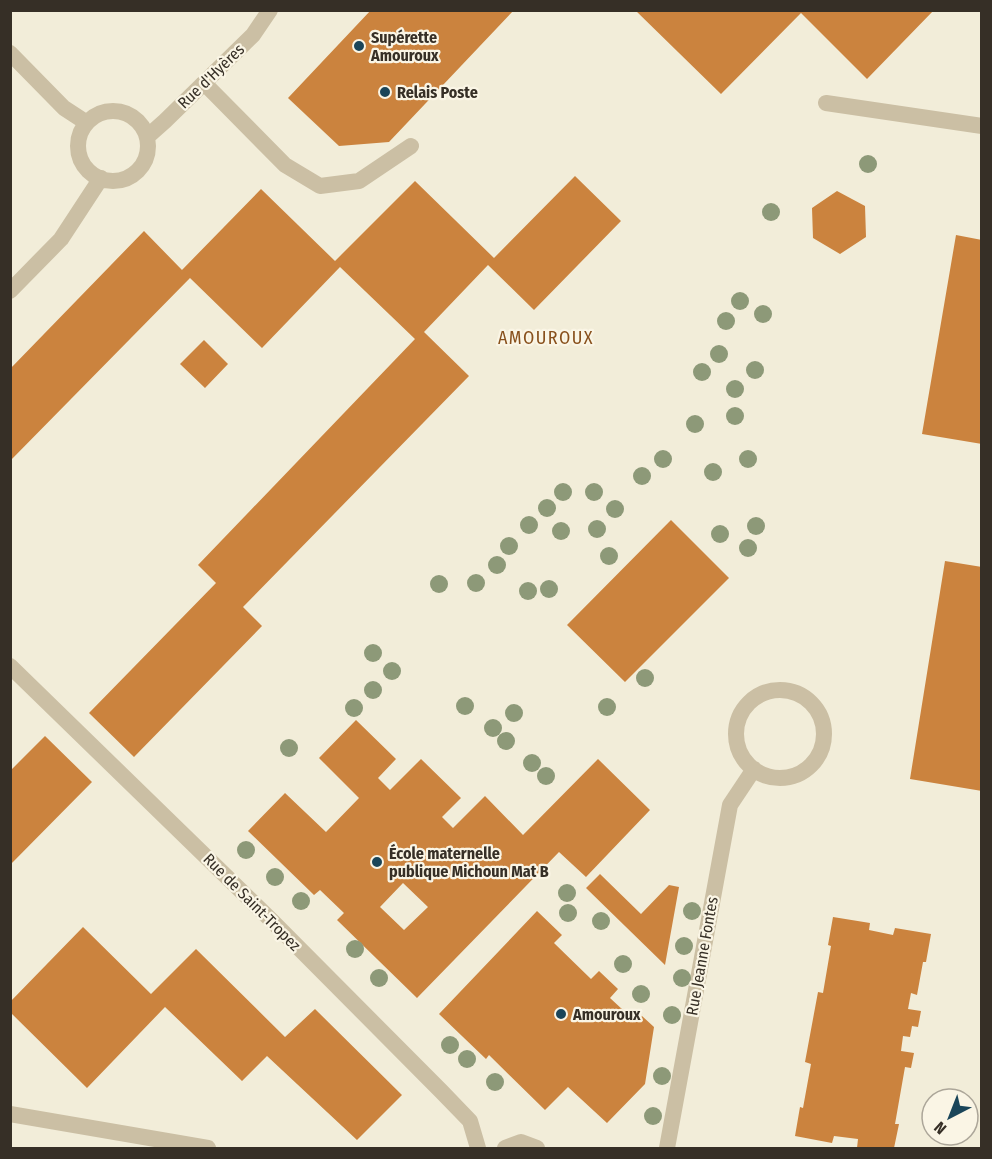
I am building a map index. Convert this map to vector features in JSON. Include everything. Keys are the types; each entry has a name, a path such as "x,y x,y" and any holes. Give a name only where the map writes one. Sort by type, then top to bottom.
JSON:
{"street":[{"name":"Rue d'Hyères","path":"147,136 254,35 270,10"},
{"path":"10,53 64,108 87,123"},
{"path":"204,83 285,165 320,186 359,181 411,146"},
{"path":"826,103 981,126"},
{"path":"105,112 126,113 135,119 147,136 146,155 136,171 120,180 101,178 91,173 79,154 78,143 81,132 95,116 105,112"},
{"path":"10,291 61,239 101,178"},
{"name":"Rue de Saint-Tropez","path":"10,666 271,920 441,1091 470,1121 478,1149"},
{"path":"778,691 793,693 807,699 817,710 823,725 824,740 820,754 798,775 783,778 767,776 754,769 743,758 737,744 736,729 741,714 750,702 764,694 778,691"},
{"name":"Rue Jeanne Fontes","path":"667,1149 730,805 754,769"},
{"path":"10,1114 208,1149"},
{"path":"505,1149 521,1142 537,1149"}],"building":[{"path":"371,10 514,10 389,142 339,146 288,98"},
{"path":"635,10 934,10 867,79 801,13 721,94"},
{"path":"575,176 621,221 534,310 488,265 424,332 469,376 243,607 262,626 134,757 89,713 216,583 198,565 415,339 340,267 262,348 190,278 10,461 10,369 144,231 182,270 261,189 335,261 415,181 494,258"},
{"path":"837,191 865,206 866,237 840,254 813,238 812,208"},
{"path":"956,235 982,240 982,444 922,434"},
{"path":"204,340 228,364 205,388 180,364"},
{"path":"671,520 729,578 625,682 567,625"},
{"path":"945,561 982,567 982,791 910,779"},
{"path":"356,720 396,759 378,778 390,790 421,759 461,798 442,817 453,828 485,796 523,835 598,759 650,810 586,877 559,852 417,998 337,920 344,913 320,890 314,895 248,831 285,793 326,832 359,798 319,758","holes":["403,883 428,907 404,930 380,907"]},
{"path":"45,736 92,782 10,865 10,771"},
{"path":"600,874 641,914 669,885 679,887 665,965 586,888"},
{"path":"537,911 562,935 554,943 591,979 599,971 618,989 610,998 636,1022 642,1016 654,1027 645,1084 607,1123 568,1087 545,1110 489,1055 486,1059 439,1014"},
{"path":"833,917 870,923 869,930 893,935 895,928 931,934 917,995 911,993 908,1009 921,1011 918,1027 912,1026 910,1037 903,1036 901,1051 914,1053 911,1068 905,1067 895,1124 899,1124 894,1148 857,1148 858,1139 834,1136 832,1143 795,1136 811,1064 805,1062 818,992 823,993 831,946 828,945"},
{"path":"83,927 151,994 196,949 285,1037 315,1009 402,1095 357,1140 267,1056 242,1081 165,1007 87,1088 10,1012 10,1002"}],"place":[{"name":"Supérette Amouroux","path":"359,46"},
{"name":"Relais Poste","path":"385,92"},
{"name":"École maternelle publique Michoun Mat B","path":"377,862"},
{"name":"Amouroux","path":"561,1014"}],"district":[{"name":"AMOUROUX","path":"546,338"}]}
